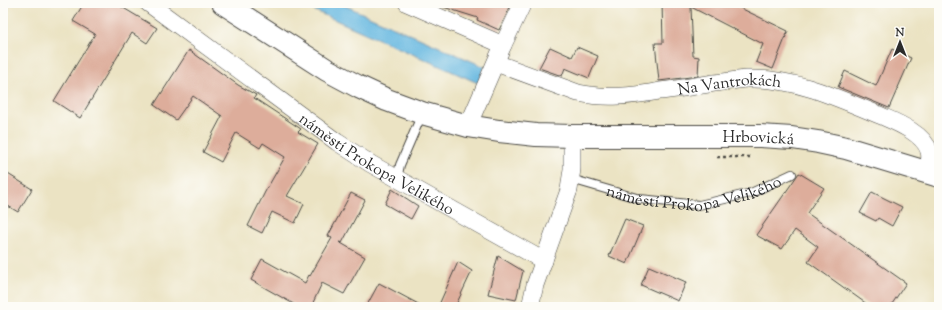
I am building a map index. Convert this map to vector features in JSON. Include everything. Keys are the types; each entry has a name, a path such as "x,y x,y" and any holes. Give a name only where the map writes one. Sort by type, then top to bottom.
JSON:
{"main road":[{"path":"223,3 327,70 387,100 422,113 468,126 536,135 572,136"},
{"name":"Hrbovická","path":"572,136 760,136 792,138 846,148 933,174"}],"street":[{"name":"náměstí Prokopa Velikého","path":"148,3 338,142 371,164 397,180 544,261"},
{"path":"407,3 503,45"},
{"path":"468,126 523,3"},
{"name":"Na Vantrokách","path":"496,63 578,93 602,97 638,95 747,79 761,79 797,85 825,93 890,120 918,135 929,151 933,174"},
{"path":"530,307 535,285 569,190 572,169 572,136"}],"lane":[{"path":"397,180 400,165 422,113"},
{"name":"náměstí Prokopa Velikého","path":"571,179 640,199 699,205 751,193 792,174"}],"water":[{"path":"297,3 339,3 485,67 478,83"}],"building":[{"path":"84,3 115,3 157,28 147,43 132,33 80,118 54,101 95,34 73,21"},
{"path":"441,3 512,3 499,30 477,20 478,18 440,6"},
{"path":"662,3 730,3 788,31 773,69 756,62 763,44 691,7 693,56 699,57 698,76 659,81 655,43 663,43"},
{"path":"550,47 572,57 577,47 598,56 589,78 565,68 562,76 539,68"},
{"path":"892,49 911,58 889,108 838,87 845,71 876,86"},
{"path":"189,50 238,85 256,95 254,98 301,129 298,132 318,144 287,196 304,204 295,223 272,212 262,233 248,226 285,157 263,143 260,148 236,133 221,162 203,152 222,116 193,96 176,120 154,105"},
{"path":"3,171 32,189 18,212 3,203"},
{"path":"799,173 824,188 807,213 906,283 890,307 871,307 808,262 818,247 795,230 782,249 756,235"},
{"path":"392,189 418,206 411,219 385,204"},
{"path":"872,192 902,207 892,226 878,218 876,221 860,213"},
{"path":"351,193 365,200 342,243 339,242 365,257 344,294 322,283 311,307 299,307 251,280 262,259 305,283 332,238 328,236"},
{"path":"625,219 643,226 627,264 609,256"},
{"path":"498,256 523,271 516,300 488,294"},
{"path":"458,262 472,271 455,307 438,307"},
{"path":"649,266 686,282 678,301 641,285"},
{"path":"379,283 424,307 366,307"}]}
